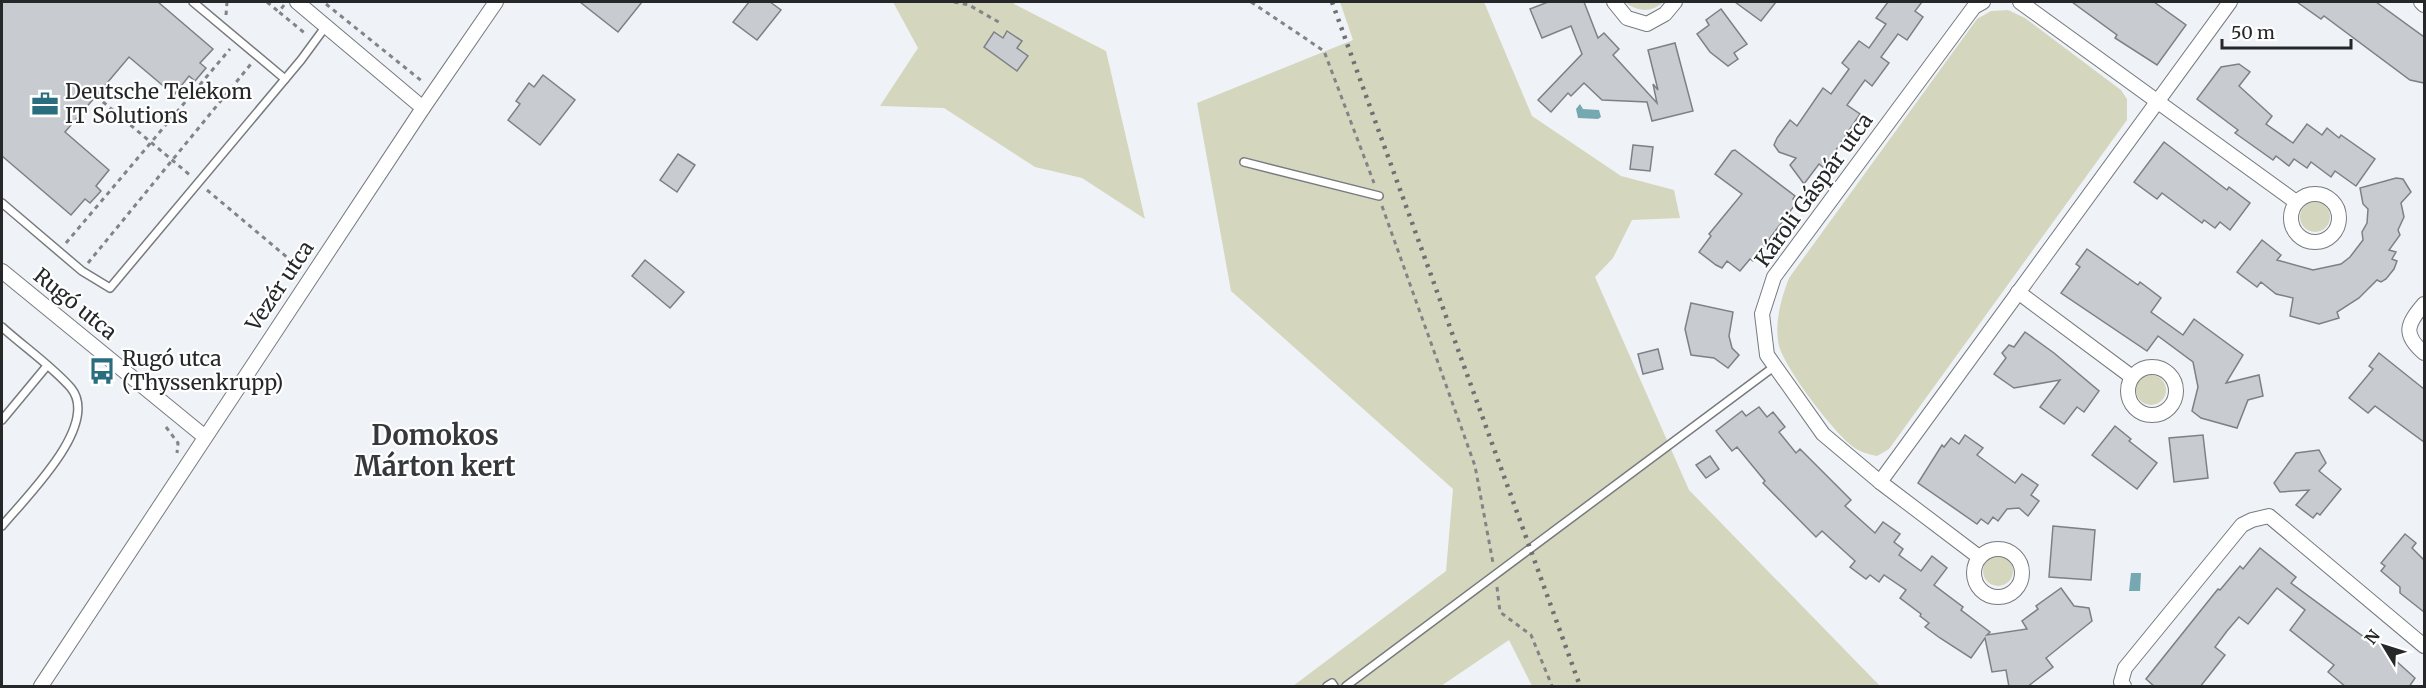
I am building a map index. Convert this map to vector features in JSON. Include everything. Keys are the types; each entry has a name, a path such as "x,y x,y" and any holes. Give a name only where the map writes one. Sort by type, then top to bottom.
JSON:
{"street":[{"path":"297,2 423,108"},
{"name":"Vezér utca","path":"41,687 423,108 496,2"},
{"path":"1614,2 1627,18 1647,24 1665,14 1675,2"},
{"name":"Károli Gáspár utca","path":"1979,557 1880,483 1823,434 1767,354 1762,314 1774,277 1974,7 1983,2"},
{"path":"2020,2 2296,202"},
{"path":"1880,483 2230,2"},
{"name":"Rugó utca","path":"2,271 205,437"},
{"path":"2018,292 2132,377"},
{"path":"2424,304 2411,320 2409,335 2414,345 2424,353"},
{"path":"2124,687 2121,682 2125,668 2242,525 2269,516 2424,646"}],"lane":[{"path":"193,2 285,79"},
{"path":"2,203 82,271 110,288 327,26"},
{"path":"1244,162 1379,196"},
{"path":"2,327 71,389 80,406 76,426 63,451 2,526"},
{"path":"1347,687 1775,366"},
{"path":"2,420 46,367"},
{"path":"1327,687 1332,683 1334,687"}],"path":[{"path":"267,2 316,42"},
{"path":"279,12 287,2"},
{"path":"323,2 423,82"},
{"path":"954,2 969,5 1002,24"},
{"path":"1251,2 1324,51 1379,196 1475,466 1487,519 1500,612 1531,635 1552,687"},
{"path":"59,252 238,39"},
{"path":"82,271 258,56"},
{"path":"158,420 173,433 178,443 177,454"}],"green space":[{"path":"893,2 1015,2 1014,4 1106,51 1145,219 1082,178 1035,167 944,108 880,106 918,48"},
{"path":"1340,2 1484,2 1532,116 1621,176 1674,190 1680,218 1632,220 1613,258 1595,277 1689,490 1880,686 1532,686 1509,640 1441,686 1293,686 1446,571 1453,489 1231,291 1197,103 1353,40"},
{"path":"1625,2 1663,2 1659,6 1644,10 1634,8"},
{"path":"2008,10 2025,18 2121,90 2127,99 2127,120 1889,449 1877,456 1858,450 1833,427 1800,384 1783,357 1777,329 1783,294 1789,278 1977,19 1991,11"},
{"path":"2315,202 2325,207 2330,217 2325,227 2315,232 2305,227 2300,217 2305,207"},
{"path":"2151,375 2161,380 2166,390 2161,400 2151,405 2141,400 2136,390 2141,380"},
{"path":"1998,556 2008,561 2013,571 2008,581 1998,586 1988,581 1983,571 1988,561"}],"water":[{"path":"1580,104 1583,109 1599,110 1601,117 1598,119 1578,118 1576,109"},
{"path":"2131,573 2141,573 2140,591 2129,591"}],"building":[{"name":"Deutsche Telekom IT Solutions","path":"2,2 158,2 213,49 200,63 206,68 195,81 189,76 174,95 129,57 65,132 109,170 96,186 101,191 90,203 85,199 71,215 2,156"},
{"path":"580,2 642,2 618,32"},
{"path":"749,2 770,2 781,10 757,40 733,22"},
{"path":"1548,2 1584,2 1598,38 1604,33 1619,49 1613,55 1657,103 1653,84 1658,90 1648,50 1675,43 1693,111 1652,121 1647,102 1602,100 1584,83 1571,96 1568,93 1551,112 1538,100 1582,54 1571,26 1542,38 1530,9"},
{"path":"1735,2 1776,2 1761,21"},
{"path":"1888,2 1922,2 1915,11 1923,17 1907,40 1898,34 1881,57 1889,63 1872,86 1865,80 1847,105 1860,114 1824,168 1819,164 1804,184 1790,165 1796,158 1779,152 1774,145 1777,138 1790,120 1797,126 1823,88 1831,94 1849,69 1842,63 1859,41 1869,48 1886,24 1876,18"},
{"path":"2072,2 2154,2 2186,25 2157,65 2115,38 2117,35"},
{"path":"2297,2 2376,2 2424,37 2424,83 2410,80 2324,16 2321,19"},
{"path":"1721,9 1747,44 1734,53 1738,59 1728,66 1710,52 1697,34 1709,25 1706,20"},
{"path":"1007,31 1022,41 1017,48 1028,56 1017,71 984,47 994,32 1003,38"},
{"path":"2239,64 2250,72 2239,86 2272,116 2266,124 2293,143 2307,124 2322,135 2327,128 2339,138 2341,135 2375,159 2356,186 2335,171 2331,177 2311,162 2307,168 2294,159 2289,166 2276,156 2273,160 2235,133 2238,130 2197,99 2221,67"},
{"path":"543,75 575,100 540,145 508,120 520,104 516,101 529,83 534,87"},
{"path":"2164,142 2227,190 2229,187 2250,203 2230,230 2220,222 2215,228 2204,220 2202,223 2162,193 2157,199 2134,182"},
{"path":"1633,145 1653,147 1650,171 1630,169"},
{"path":"1735,150 1795,196 1793,199 1797,202 1753,261 1750,259 1740,271 1727,261 1722,268 1699,252 1711,236 1709,234 1742,194 1715,174"},
{"path":"678,154 695,165 677,192 660,180"},
{"path":"2396,178 2403,179 2411,192 2401,203 2404,217 2398,230 2400,235 2389,250 2396,252 2392,259 2397,261 2394,269 2386,279 2381,282 2377,280 2359,298 2337,312 2339,318 2319,324 2290,316 2293,298 2276,294 2261,282 2257,287 2237,272 2262,240 2281,255 2277,260 2313,270 2341,264 2350,257 2363,240 2362,232 2367,223 2368,209 2363,204 2360,188"},
{"path":"2087,249 2138,285 2140,282 2161,298 2151,312 2183,335 2194,319 2243,355 2226,383 2259,375 2263,396 2248,400 2237,428 2201,418 2192,411 2198,387 2193,362 2158,336 2147,351 2061,293 2080,267 2076,264"},
{"path":"645,260 684,292 670,308 632,276"},
{"path":"1691,303 1733,312 1729,336 1732,348 1739,355 1728,368 1714,358 1691,355 1685,329"},
{"path":"2025,332 2099,391 2084,412 2077,407 2064,424 2040,407 2060,380 2014,388 1994,374 2006,358 2002,353 2009,345 2014,347"},
{"path":"1658,349 1663,369 1643,374 1638,354"},
{"path":"2379,353 2424,389 2424,442 2375,406 2368,413 2349,398 2373,369 2369,366"},
{"path":"1759,407 1767,417 1773,412 1785,427 1779,432 1796,453 1800,449 1851,500 1845,506 1875,533 1883,522 1900,534 1894,542 1903,549 1899,555 1921,571 1932,556 1947,568 1934,585 1990,632 1987,635 2027,629 2022,621 2038,609 2036,606 2061,588 2074,606 2089,608 2092,621 2046,658 2053,667 2027,687 2009,687 2006,670 1992,672 1985,638 1971,658 1925,627 1929,623 1900,598 1906,590 1884,575 1879,582 1870,575 1866,579 1850,567 1855,561 1822,531 1816,537 1763,483 1765,481 1737,447 1732,451 1716,431 1742,411 1746,416"},
{"path":"2115,426 2131,439 2129,441 2157,463 2137,489 2092,455"},
{"path":"1965,435 1983,448 1977,455 2015,483 2022,474 2038,485 2031,495 2039,501 2028,516 2019,508 2007,509 1998,521 1993,517 1988,524 1981,519 1977,524 1918,483 1942,445 1944,447 1951,438 1959,444"},
{"path":"2203,435 2208,478 2174,482 2169,438"},
{"path":"2319,450 2326,463 2319,471 2341,489 2320,515 2317,513 2313,518 2296,505 2309,490 2280,492 2274,483 2296,453"},
{"path":"1710,456 1719,469 1706,478 1696,465"},
{"path":"2053,526 2095,530 2091,580 2049,577"},
{"path":"2405,534 2416,543 2412,548 2424,560 2424,612 2400,593 2400,587 2381,571 2385,566 2381,563"},
{"path":"2260,548 2296,577 2291,583 2364,637 2367,634 2384,647 2383,649 2415,678 2409,687 2346,687 2328,672 2334,665 2290,630 2305,610 2277,588 2248,624 2239,617 2227,631 2215,647 2225,655 2200,687 2155,687 2146,679 2218,589 2220,590 2240,566 2243,569"}],"railway":[{"path":"1332,2 1580,686"}],"place":[{"name":"Deutsche Telekom IT Solutions","path":"45,104"},
{"name":"Rugó utca (Thyssenkrupp)","path":"102,371"}],"district":[{"name":"Domokos Márton kert","path":"435,452"}]}
